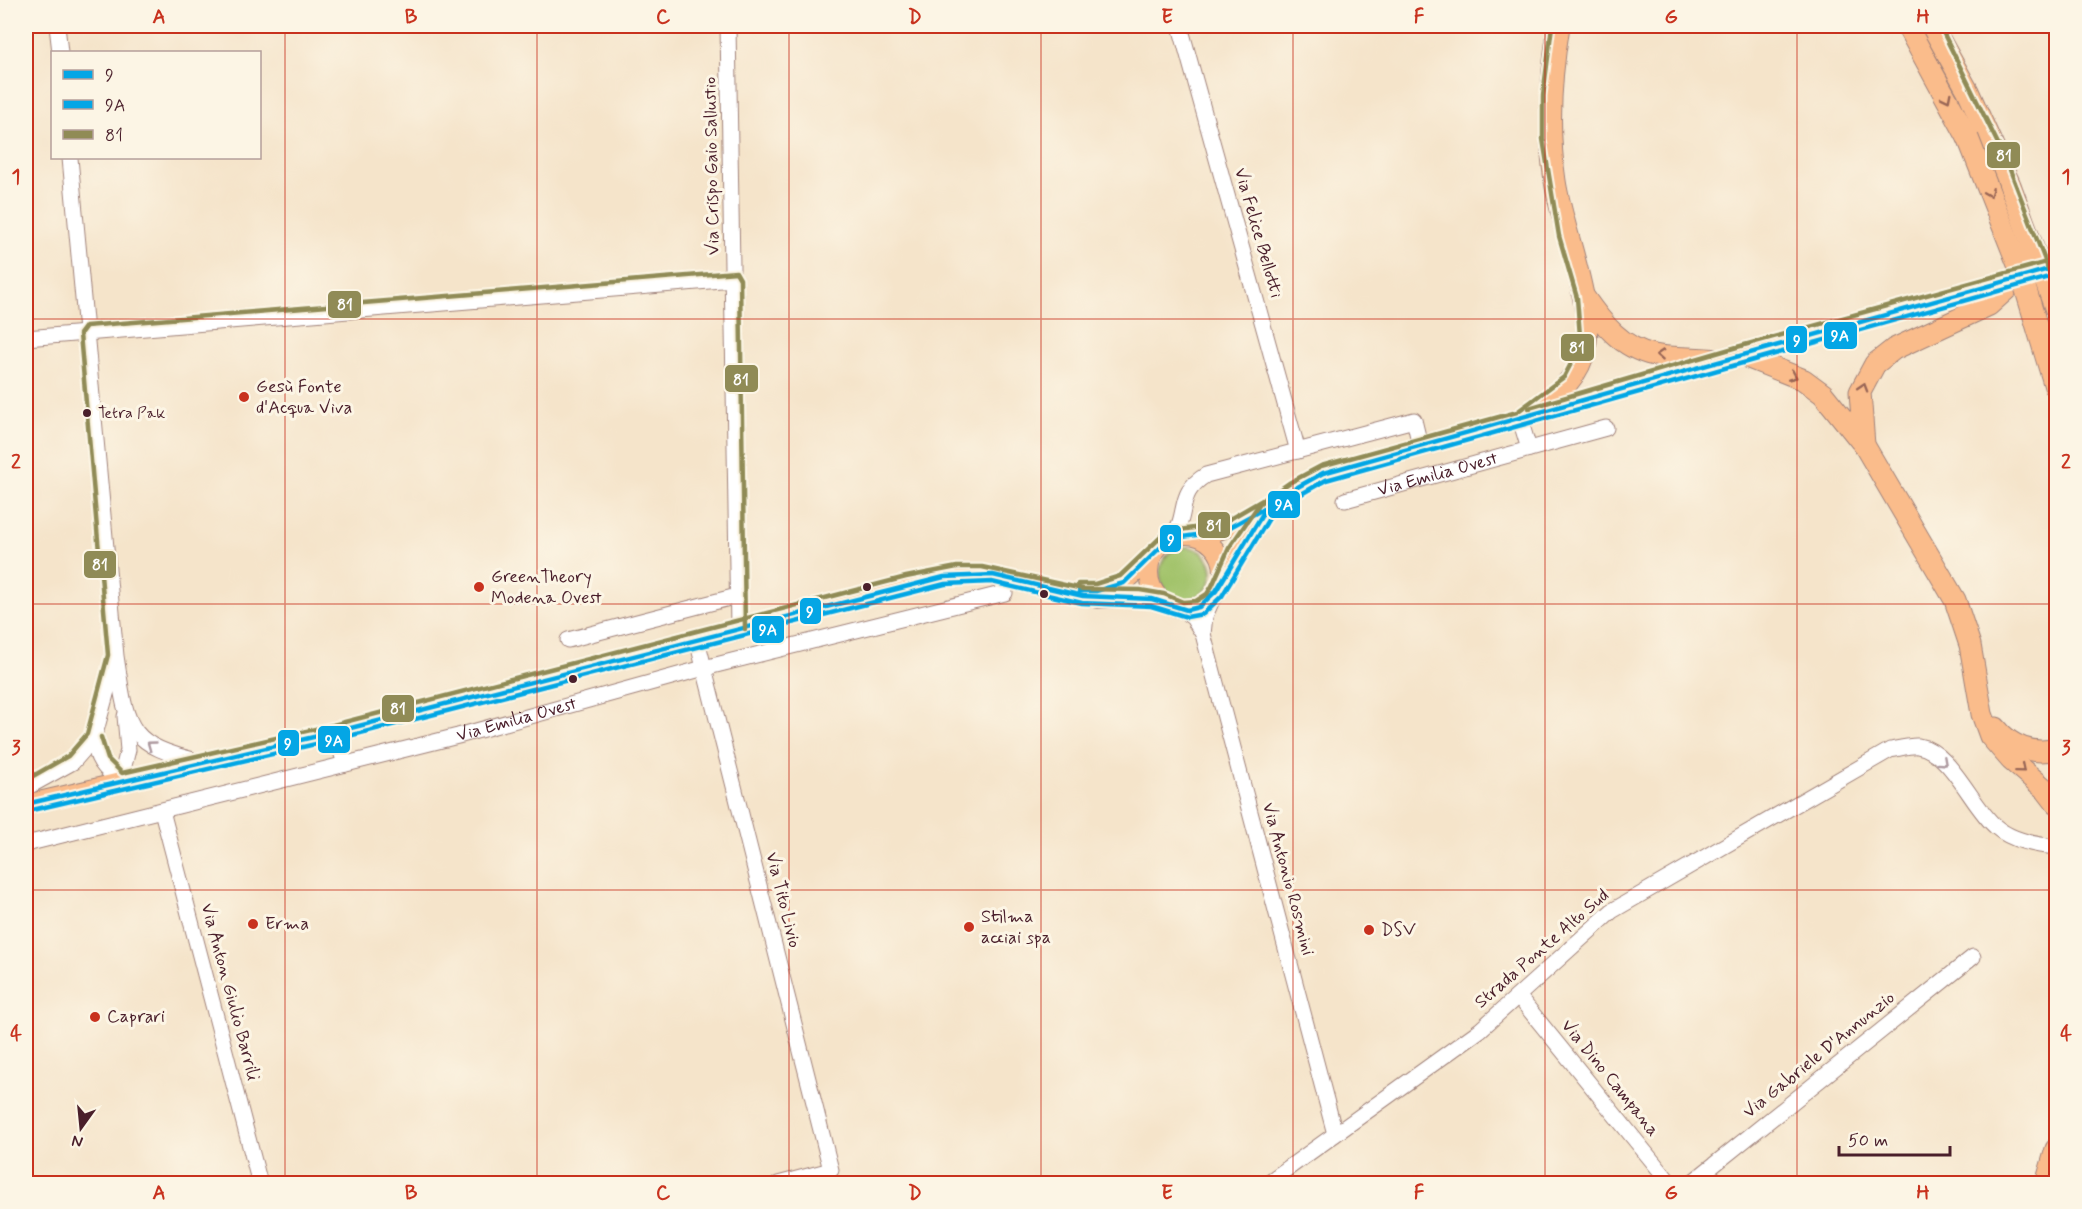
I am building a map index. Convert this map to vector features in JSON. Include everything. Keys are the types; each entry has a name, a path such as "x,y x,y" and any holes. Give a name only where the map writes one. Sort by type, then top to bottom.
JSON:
{"highway":[{"path":"1520,419 1570,382 1583,357 1588,336 1584,297 1566,235 1550,138 1551,87 1559,26"},
{"path":"1908,26 2010,185 2056,310"},
{"path":"1932,26 1968,91"},
{"path":"1950,26 1968,91 1977,135 2056,390"},
{"path":"1864,445 1860,392 1875,364 1894,349 1989,305 2021,276"},
{"path":"1584,297 1615,336 1633,348 1655,356 1718,360"},
{"path":"1739,354 1804,380 1823,394 1864,445 1955,600 1970,645 1980,704 1990,736 2011,760 2046,790 2056,802"},
{"path":"1980,704 1998,731 2017,746 2044,752 2056,749"},
{"path":"2046,1184 2056,1149"}],"main road":[{"name":"Via Emilia Ovest","path":"1195,536 1223,531 1323,473 1520,419 1739,354 2056,267"},
{"name":"Via Emilia Ovest","path":"1223,579 1245,536 1266,508"},
{"path":"1183,535 1195,536 1209,543 1218,553 1223,566 1223,579 1212,600 1198,608 1182,610 1162,601 1149,582 1151,559 1158,547 1172,538 1183,535"},
{"name":"Via Emilia Ovest","path":"1062,590 1096,591 1124,583 1151,559"},
{"name":"Via Emilia Ovest","path":"26,804 335,732 958,574 1004,577 1098,599 1139,597 1162,601"}],"street":[{"path":"57,26 60,51"},
{"name":"Via Crispo Gaio Sallustio","path":"728,26 738,629"},
{"name":"Via Felice Bellotti","path":"1180,26 1298,451"},
{"path":"70,159 116,656 128,750 120,781 104,769 95,753 94,738 116,656"},
{"path":"26,338 733,279"},
{"path":"1520,419 1529,449"},
{"path":"1172,538 1180,527 1183,499 1187,490 1206,475 1414,420 1420,446"},
{"name":"Via Emilia Ovest","path":"1345,500 1606,428"},
{"path":"1182,518 1185,528 1195,536"},
{"name":"Via Emilia Ovest","path":"26,844 345,764 704,668 1005,593"},
{"path":"568,640 737,596"},
{"path":"1203,634 1205,616 1212,600"},
{"path":"1182,610 1193,618 1203,634"},
{"name":"Via Antonio Rosmini","path":"1203,634 1335,1134"},
{"name":"Via Tito Livio","path":"697,640 831,1170 778,1184"},
{"path":"124,712 143,739 154,748 205,763"},
{"path":"335,732 345,764"},
{"path":"26,788 73,762 94,738"},
{"name":"Strada Ponte Alto Sud","path":"1266,1184 1480,1030 1620,906 1890,750 1917,746 1930,752 1946,763 1997,828 2024,842 2056,847"},
{"name":"Via Anton Giulio Barrili","path":"162,811 260,1184"},
{"name":"Via Gabriele D'Annunzio","path":"1690,1184 1973,957"},
{"name":"Via Dino Campana","path":"1519,997 1671,1184"}],"green space":[{"path":"1186,547 1200,551 1208,559 1212,573 1208,587 1200,595 1186,599 1172,595 1164,587 1160,573 1164,559 1172,551"}],"transit line":[{"name":"81","path":"101,737 108,759 122,773 333,725 906,577 957,567 982,567 1083,589 1140,590 1164,594 1183,602 1196,601 1207,594 1229,548 1260,503 1289,483 1321,466 1517,412 1564,377 1576,354 1580,336 1577,298 1559,236 1543,139 1543,96 1552,26"},
{"name":"81","path":"1940,26 2007,162 2056,289"},
{"name":"81","path":"1529,408 1737,347 2054,260"},
{"name":"9","path":"26,804 335,732 944,577 993,575 1083,596 1152,599 1187,610 1199,607 1216,591 1265,510 1285,494 1323,473 2056,267"},
{"name":"81","path":"26,780 68,756 87,734 108,655 80,334 86,326 736,272 740,279 745,629"},
{"name":"9A","path":"28,811 337,739 945,584 992,582 1082,603 1151,606 1187,617 1203,614 1222,596 1271,515 1289,501 1326,480 2056,275"},
{"name":"81","path":"1078,584 1095,584 1120,576 1166,532 1221,524 1271,495"},
{"name":"9","path":"1079,591 1096,591 1124,583 1169,539 1223,531 1274,503"}],"place":[{"name":"Gesù Fonte d'Acqua Viva","path":"244,397"},
{"name":"Tetra Pak","path":"87,413"},
{"name":"GreenTheory Modena Ovest","path":"479,587"},
{"name":"Erma","path":"253,924"},
{"name":"Stilma acciai spa","path":"969,927"},
{"name":"DSV","path":"1369,930"},
{"name":"Caprari","path":"95,1017"}]}
